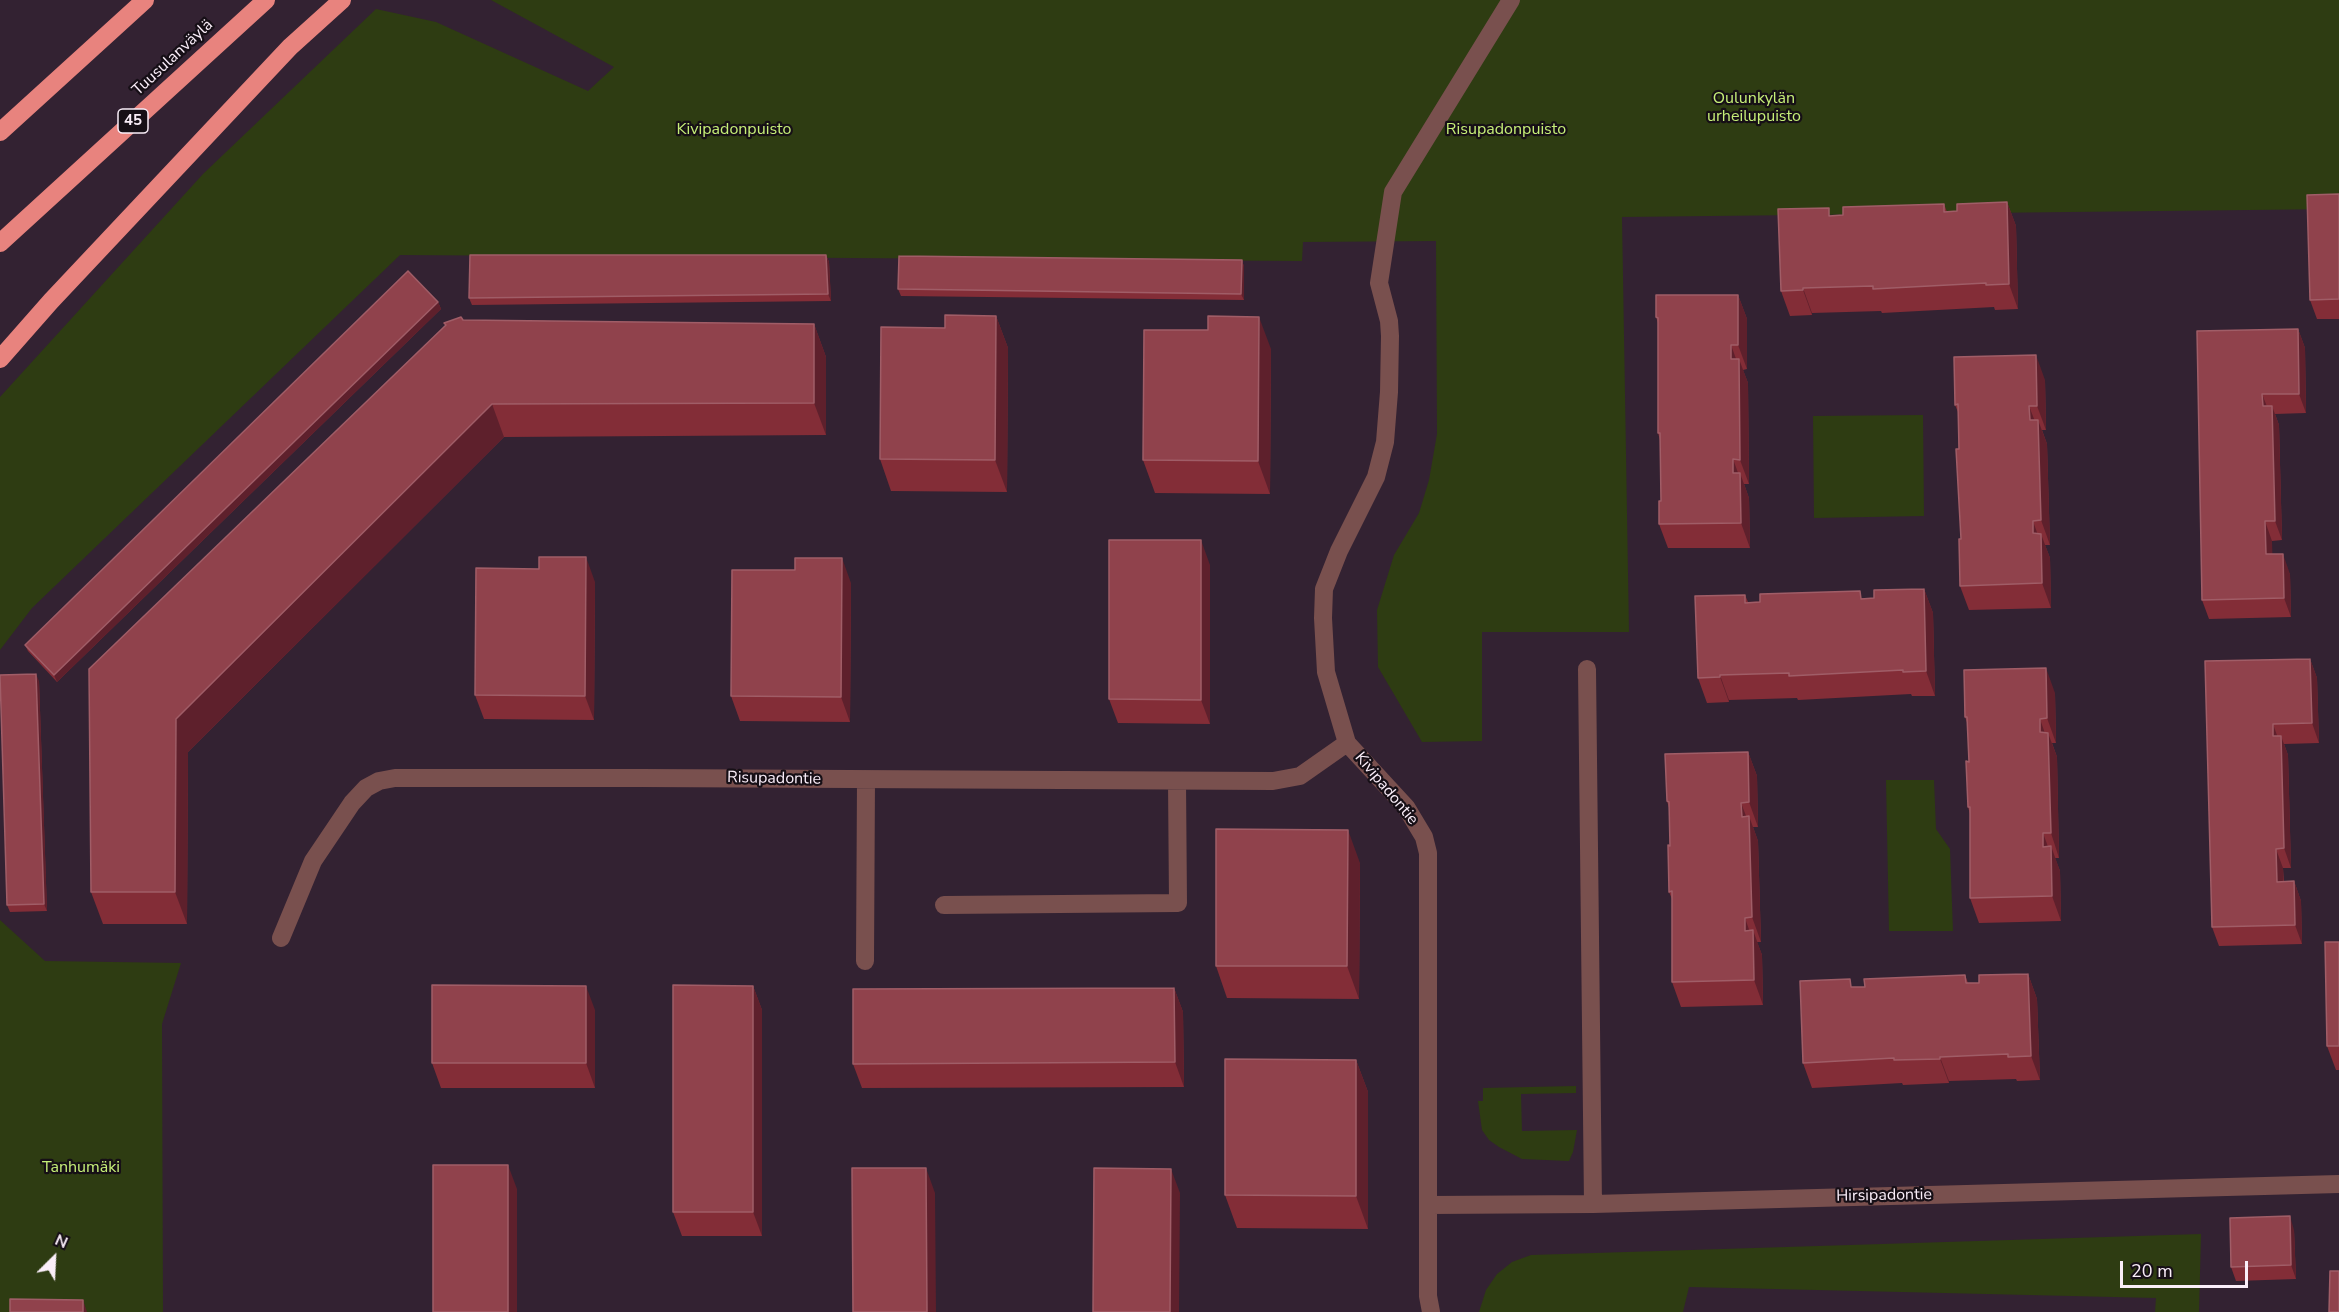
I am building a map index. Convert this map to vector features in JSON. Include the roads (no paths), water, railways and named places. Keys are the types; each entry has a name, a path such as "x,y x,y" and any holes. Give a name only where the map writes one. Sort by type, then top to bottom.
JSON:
{"highway":[{"path":"0,132 145,0"},
{"name":"Tuusulanväylä","path":"0,243 266,0"},
{"path":"0,359 51,301 290,47 342,0"}],"street":[{"name":"Kivipadontie","path":"1431,1312 1428,1296 1428,853 1424,837 1406,807 1347,743 1326,672 1324,589 1339,551 1376,477 1385,442 1390,336 1389,321 1379,283 1393,192 1511,0"},
{"path":"1587,669 1593,1204"},
{"name":"Risupadontie","path":"281,938 313,861 352,803 366,788 380,781 395,778 1272,781 1300,776 1347,743"},
{"path":"865,961 866,780"},
{"path":"945,905 1178,903 1177,782"},
{"name":"Hirsipadontie","path":"1429,1205 1593,1204 2339,1184"}],"park label":[{"name":"Oulunkylän urheilupuisto","path":"1754,108"},
{"name":"Kivipadonpuisto","path":"734,130"},
{"name":"Risupadonpuisto","path":"1506,130"},
{"name":"Tanhumäki","path":"81,1168"}]}
